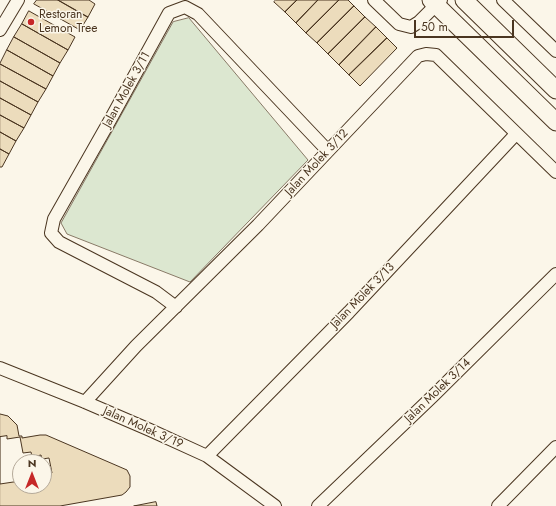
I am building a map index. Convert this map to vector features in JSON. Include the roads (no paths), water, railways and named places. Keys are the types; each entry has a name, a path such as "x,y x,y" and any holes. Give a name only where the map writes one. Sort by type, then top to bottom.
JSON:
{"main road":[{"path":"464,0 556,90"},
{"path":"436,2 556,122"}],"street":[{"path":"0,30 18,0"},
{"path":"374,0 399,24 411,27 419,22 436,2"},
{"path":"503,0 556,51"},
{"name":"Jalan Molek 3/11","path":"176,307 156,292 59,242 51,233 54,219 169,13 185,7 198,14 328,151"},
{"name":"Jalan Molek 3/12","path":"85,402 136,346 258,225 418,56 426,54 436,55 556,172"},
{"name":"Jalan Molek 3/13","path":"207,456 349,312 516,134"},
{"name":"Jalan Molek 3/14","path":"318,506 434,395 556,274"},
{"name":"Jalan Molek 3/19","path":"0,368 85,402 207,456 275,506"},
{"path":"498,506 556,447"}],"place":[{"name":"Restoran Lemon Tree","path":"31,22"}]}
